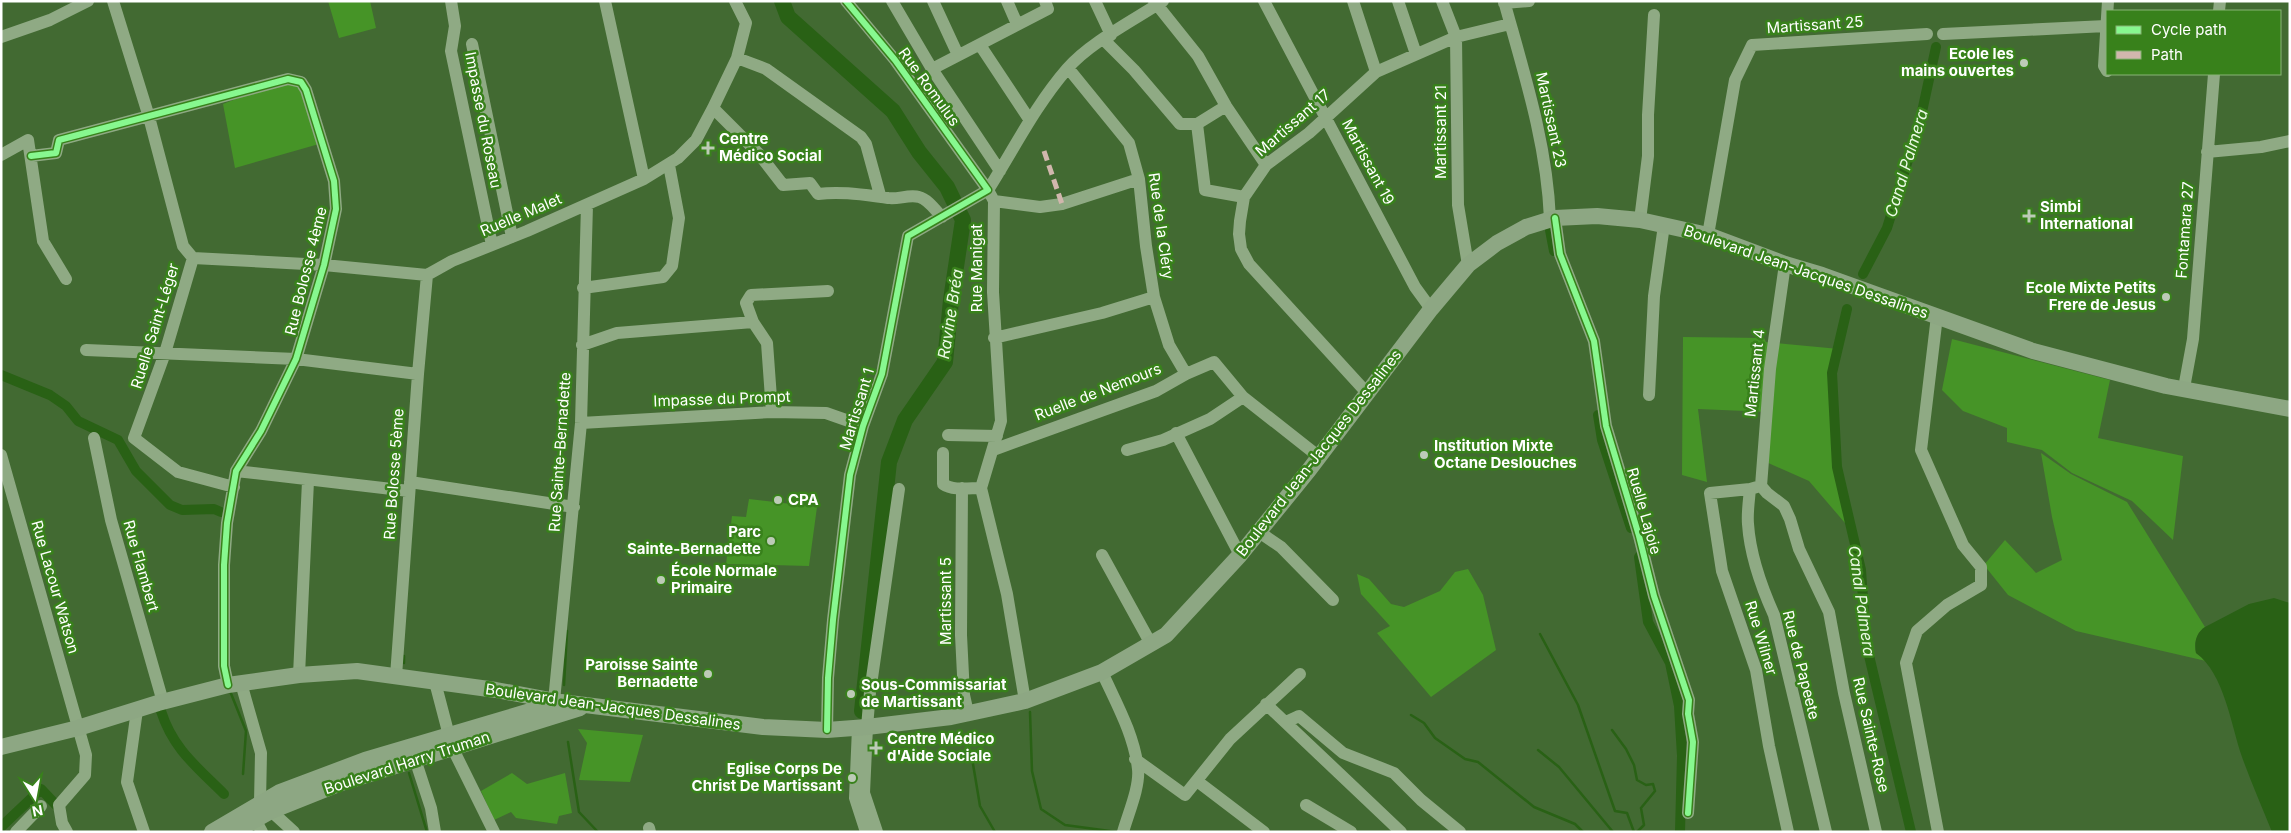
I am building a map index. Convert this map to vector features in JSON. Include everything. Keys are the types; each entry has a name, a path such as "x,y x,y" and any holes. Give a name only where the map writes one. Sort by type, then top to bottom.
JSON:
{"main road":[{"name":"Boulevard Jean-Jacques Dessalines","path":"1,747 78,728 163,702 235,684 299,675 357,671 496,690 585,706 763,728 827,730 863,727 951,717 1025,701 1102,672 1166,635 1259,532 1431,309 1468,265 1497,243 1526,227 1552,218 1597,216 1640,220 1708,235 1785,264 1822,274 2033,351 2166,386 2290,409"},
{"name":"Boulevard Harry Truman","path":"212,832 266,806 415,759 450,741 557,702"},
{"name":"Boulevard Harry Truman","path":"234,832 258,825 266,806 280,792 365,760 450,741 585,706"}],"street":[{"path":"1,37 50,20 88,1"},
{"name":"Ruelle Saint-Léger","path":"114,1 149,117 183,246 193,258 165,353 134,438 178,472 234,487"},
{"name":"Impasse du Roseau","path":"451,1 455,26 451,51 492,245"},
{"path":"605,1 644,179"},
{"name":"Ruelle Malet","path":"427,275 452,261 587,205 644,179 669,164 696,140 737,58 746,23 735,1"},
{"name":"Rue Romulus","path":"846,1 895,60 991,196"},
{"path":"892,1 932,69 1000,171"},
{"path":"933,1 958,55"},
{"path":"1007,1 1017,24"},
{"path":"932,69 1048,9 1045,1"},
{"path":"1095,1 1107,37 1180,124 1197,124 1226,106"},
{"name":"Martissant 19","path":"1264,1 1414,287 1431,309"},
{"path":"1353,1 1376,72"},
{"path":"1398,1 1416,54"},
{"name":"Martissant 21","path":"1442,1 1456,37 1458,205 1468,265"},
{"path":"1504,2 1529,1"},
{"name":"Martissant 23","path":"1504,2 1535,108 1552,218"},
{"path":"991,196 1000,171 1029,119 1068,68 1107,37 1158,3 1198,56 1226,106 1266,165"},
{"path":"1640,220 1648,156 1648,115 1654,15"},
{"name":"Martissant 17","path":"1367,393 1248,264 1241,249 1239,234 1244,197 1266,165 1309,133 1376,72 1456,37 1510,24"},
{"path":"1943,34 2106,26 2104,66 2106,70"},
{"name":"Martissant 25","path":"1708,235 1735,80 1752,45 1927,34"},
{"path":"472,44 512,237"},
{"path":"980,45 1029,119"},
{"path":"737,58 766,68 862,137 866,144 880,196"},
{"name":"Rue de la Cléry","path":"1068,68 1129,143 1139,179 1146,246 1154,297 1169,345 1186,374"},
{"name":"Fontamara 27","path":"2184,388 2193,339 2214,75"},
{"name":"Rue Bolosse 4ème","path":"31,156 56,153 58,140 288,79 301,82 306,90 334,181 336,209 324,265 296,359 261,430 236,470 227,523 224,565 224,666 235,684 261,753 266,806"},
{"path":"713,108 759,154 783,185 810,183 818,194 838,192 888,198 918,196 951,212 991,196 1040,207 1062,204 1139,179"},
{"path":"1197,124 1205,190 1244,197"},
{"path":"1,155 28,140 43,242 66,279"},
{"path":"2207,152 2261,147 2290,141"},
{"path":"583,288 663,277 672,266 679,218 669,164"},
{"name":"Rue Manigat","path":"981,488 1001,421 1000,384 994,338 991,196"},
{"name":"Rue Sainte-Bernadette","path":"557,702 581,423 583,288 587,205"},
{"name":"Martissant 1","path":"827,730 829,665 850,475 863,426 882,374 908,236 951,212"},
{"name":"Ruelle Lajoie","path":"1552,218 1560,254 1594,341 1606,426 1639,536 1654,596 1689,700 1688,714 1693,742 1688,813"},
{"path":"1649,395 1654,296 1664,225"},
{"path":"193,258 324,265 427,275"},
{"name":"Martissant 4","path":"1756,487 1785,264"},
{"name":"Rue Bolosse 5ème","path":"396,676 427,275"},
{"path":"772,412 767,343 754,322 746,303 751,295 828,291"},
{"path":"994,338 1102,313 1154,297"},
{"path":"1937,316 1921,450 1963,544 1981,568 1981,585 1947,605 1917,631 1906,663 1938,832"},
{"path":"582,345 617,333 754,322"},
{"path":"86,350 296,359 418,374"},
{"name":"Ruelle de Nemours","path":"993,450 1156,391 1186,374 1214,362 1243,397"},
{"path":"1127,450 1163,440 1210,419 1243,397 1318,456"},
{"name":"Impasse du Prompt","path":"581,423 772,412 826,413 863,426"},
{"path":"1176,433 1240,555"},
{"path":"948,434 997,436"},
{"name":"Rue Flambert","path":"94,438 111,520 163,702"},
{"path":"943,453 943,484 962,488 981,488 1008,594 1025,701"},
{"name":"Rue Lacour Watson","path":"1,455 86,755 87,766 85,775 59,805 62,824 68,832"},
{"path":"236,470 308,481 410,486 574,507"},
{"path":"299,675 308,481"},
{"name":"Rue Wilner","path":"1756,487 1710,494 1722,571 1756,670 1769,746 1788,832"},
{"name":"Rue de Papeete","path":"1756,487 1747,522 1750,546 1764,593 1774,615 1826,832"},
{"name":"Rue Sainte-Rose","path":"1756,487 1784,506 1799,549 1829,612 1844,693 1876,832"},
{"name":"Martissant 5","path":"962,488 961,635 964,695 968,713"},
{"path":"866,832 854,798 899,489"},
{"path":"1259,532 1281,547 1332,600"},
{"path":"1102,555 1151,644"},
{"path":"1102,672 1130,734 1138,770 1134,797 1122,832"},
{"path":"1135,759 1185,795 1230,740 1300,674"},
{"path":"435,682 450,741 494,832"},
{"path":"1266,704 1401,832"},
{"path":"137,710 127,782 144,832"},
{"path":"1286,722 1299,716 1343,752 1394,773 1421,800 1460,832"},
{"path":"863,727 864,794 877,832"},
{"path":"415,759 431,808 435,832"},
{"path":"1197,781 1264,832"},
{"path":"16,832 40,806"},
{"path":"266,806 294,832"},
{"path":"1306,806 1351,832"}],"shaded area":[{"path":"328,1 370,1 376,28 339,38"},
{"path":"284,80 306,90 319,144 235,168 223,104"},
{"path":"1683,337 1764,338 1766,342 1839,349 1835,369 1845,523 1809,481 1766,462 1769,412 1698,409 1707,482 1682,475"},
{"path":"1952,339 2110,380 2098,438 2183,456 2173,540 2132,501 2072,473 2042,450 2007,442 2007,428 1963,411 1942,390"},
{"path":"2041,453 2071,474 2127,502 2205,627 2196,638 2195,646 2196,653 2206,661 2076,631 2008,595 1984,565 2005,540 2036,573 2062,560 2052,517"},
{"name":"Parc Sainte-Bernadette","path":"749,499 817,507 809,566 726,564 732,516 746,517"},
{"path":"1468,569 1483,595 1496,650 1431,697 1377,633 1390,626 1361,594 1357,574 1369,579 1391,604 1404,607 1440,591 1455,572"},
{"path":"2274,598 2290,603 2290,832 2272,832 2242,757 2220,686 2206,662 2196,653 2195,649 2198,635 2205,627 2249,604"},
{"path":"578,729 643,735 630,782 579,780 587,743"},
{"path":"512,773 527,784 565,773 572,813 559,816 557,824 516,818 511,812 494,820 481,791"}],"waterway":[{"name":"Ravine Bréa","path":"782,1 788,17 893,111 919,152 947,187 963,220 951,300 945,362 905,420 889,462 862,711"},
{"name":"Canal Palmera","path":"1863,274 1887,228 1920,121 1936,47"},
{"path":"1550,230 1554,251"},
{"name":"Canal Palmera","path":"1847,309 1832,373 1837,467 1861,570 1866,643 1911,832"},
{"path":"1,375 50,395 66,406 78,421 118,440 136,471 170,505 182,510 214,509 221,512"},
{"path":"1598,415 1602,440 1631,528"},
{"path":"1639,557 1648,622 1670,663 1679,706 1682,756 1680,832"},
{"path":"564,685 567,631"},
{"path":"1540,634 1578,705 1615,811 1627,813 1634,832"},
{"path":"404,656 404,663"},
{"path":"230,691 246,731 243,774"},
{"path":"161,711 179,747 195,766 224,794"},
{"path":"1030,712 1032,771 1041,809 1065,825 1117,832"},
{"path":"1411,715 1424,723 1435,738 1465,759 1478,762 1534,807 1575,824 1583,832"},
{"path":"1612,730 1626,749 1634,765 1637,780 1646,785 1653,784 1655,791 1641,808 1644,825 1637,832"},
{"path":"568,742 579,812 598,832"},
{"path":"1538,750 1559,767 1613,832"},
{"path":"971,752 980,806 995,832"},
{"path":"409,773 427,832"},
{"path":"1,827 41,789 56,805"}],"marked path":[{"path":"1044,151 1062,204"}],"cycle path":[{"path":"827,730 828,678 833,620 850,475 863,426 882,374 908,236 988,190 895,60 846,1"},
{"path":"31,156 56,153 59,140 288,79 301,82 306,90 334,181 336,209 324,265 296,359 261,431 236,471 227,523 224,565 224,666 228,685"},
{"path":"1555,218 1560,254 1594,341 1606,426 1639,536 1654,596 1689,700 1688,714 1693,742 1688,813"}],"place":[{"name":"Ecole les mains ouvertes","path":"2024,63"},
{"name":"Centre Médico Social","path":"708,148"},
{"name":"Simbi International","path":"2029,216"},
{"name":"Ecole Mixte Petits Frere de Jesus","path":"2166,297"},
{"name":"Institution Mixte Octane Deslouches","path":"1424,455"},
{"name":"CPA","path":"778,500"},
{"name":"Parc Sainte-Bernadette","path":"771,541"},
{"name":"École Normale Primaire","path":"661,580"},
{"name":"Paroisse Sainte Bernadette","path":"708,674"},
{"name":"Sous-Commissariat de Martissant","path":"851,694"},
{"name":"Centre Médico d'Aide Sociale","path":"876,748"},
{"name":"Eglise Corps De Christ De Martissant","path":"852,778"}]}
